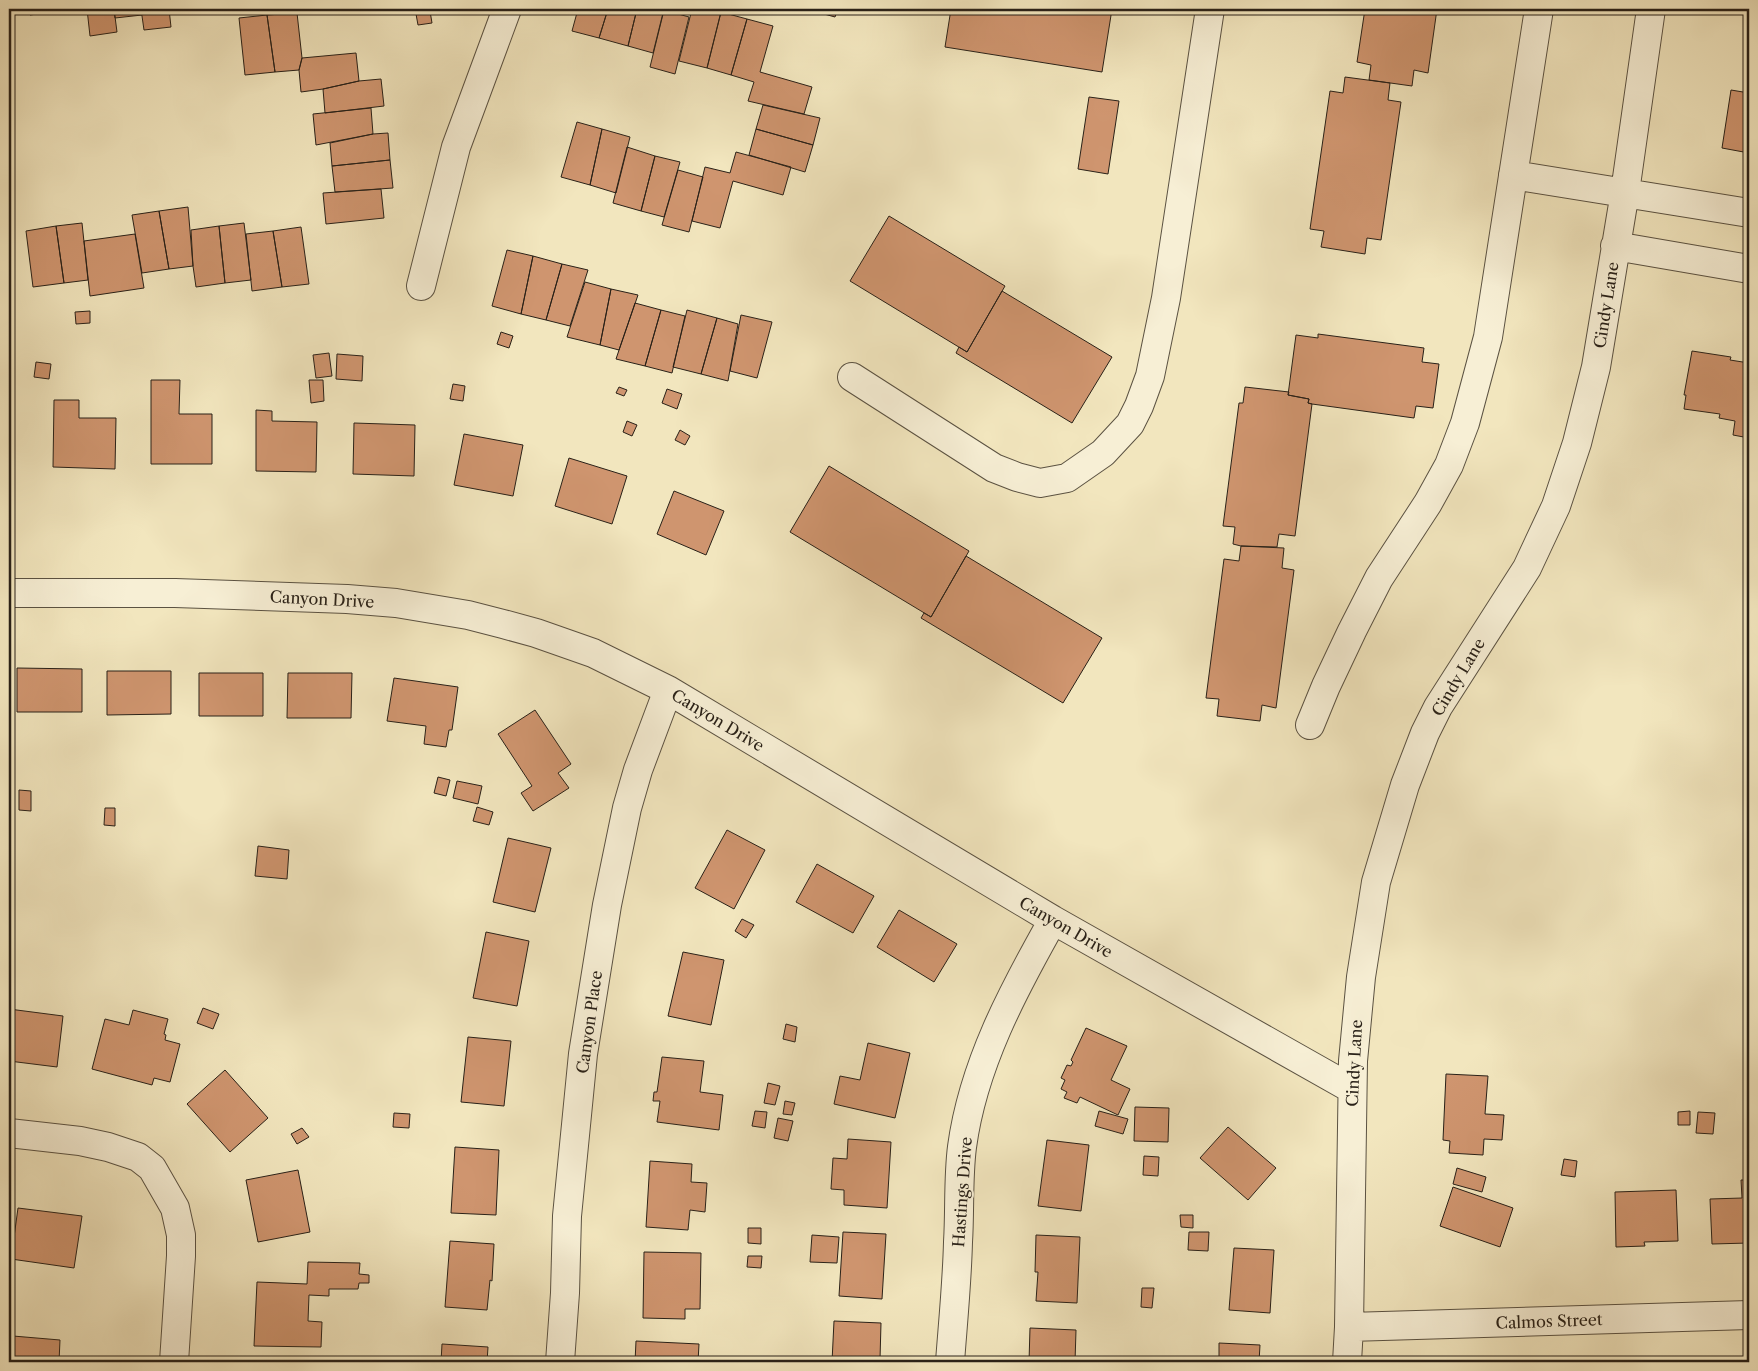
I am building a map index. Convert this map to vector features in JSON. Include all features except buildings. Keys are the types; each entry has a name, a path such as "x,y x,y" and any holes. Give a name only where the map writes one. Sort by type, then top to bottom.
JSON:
{"street":[{"path":"420,286 456,147 507,9"},
{"path":"852,377 994,468 1017,477 1040,483 1067,478 1103,453 1130,424 1150,376 1166,298 1210,9"},
{"path":"1310,725 1330,678 1379,578 1428,503 1449,465 1465,423 1488,337 1539,9"},
{"name":"Cindy Lane","path":"1347,1362 1352,1089 1356,1018 1376,882 1403,793 1420,746 1438,707 1527,568 1556,506 1577,442 1596,367 1625,192 1651,9"},
{"path":"1513,175 1749,213"},
{"path":"1615,246 1749,269"},
{"name":"Canyon Drive","path":"9,593 176,594 347,599 396,603 468,615 536,633 593,653 668,690 1052,920 1352,1089"},
{"name":"Canyon Place","path":"560,1362 565,1293 567,1216 584,1045 627,808 638,770 668,690"},
{"name":"Hastings Drive","path":"950,1362 962,1147 971,1106 983,1062 1017,983 1052,920"},
{"path":"9,1133 80,1141 108,1147 138,1157 152,1168 175,1208 181,1235 174,1362"},
{"name":"Calmos Street","path":"1349,1327 1749,1315"}]}
